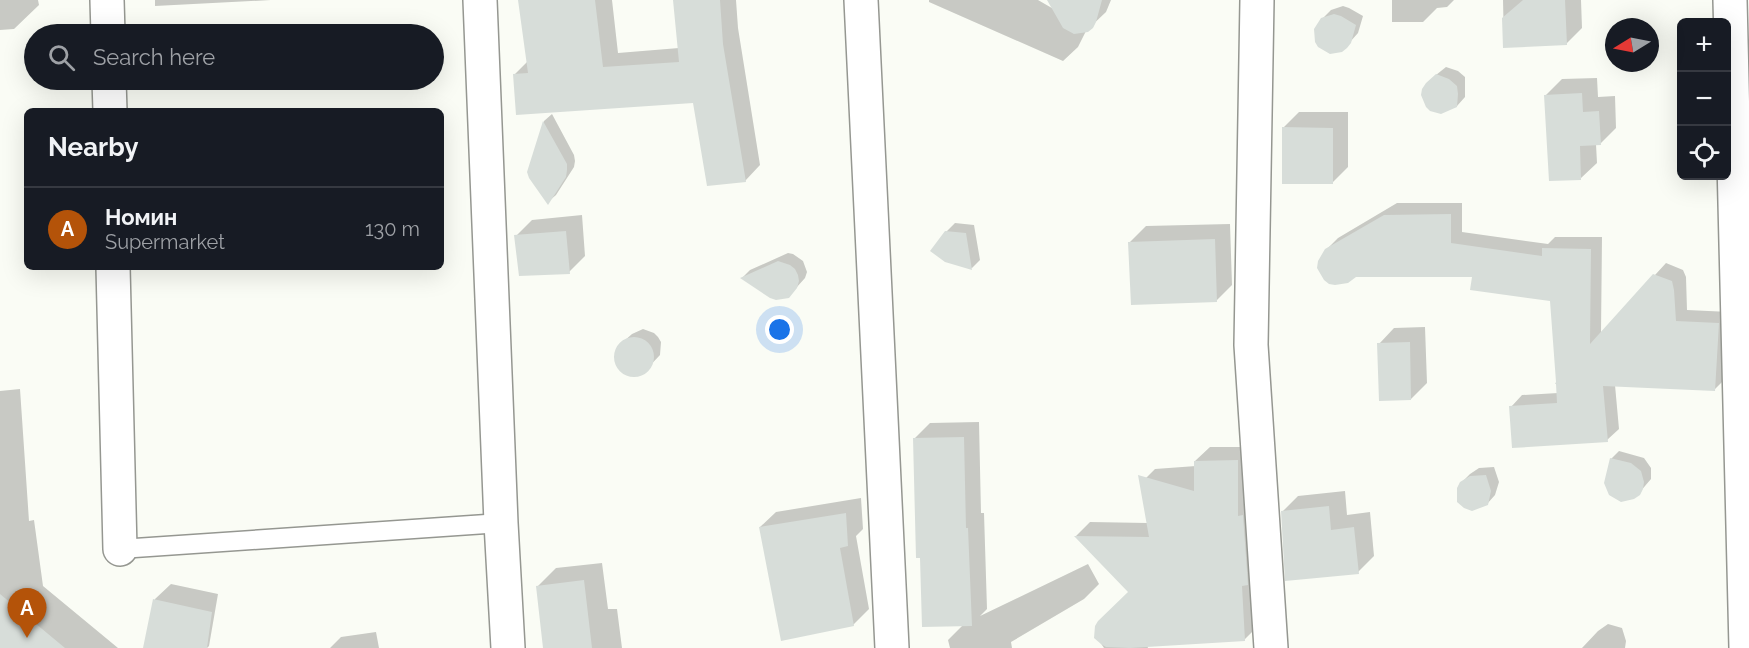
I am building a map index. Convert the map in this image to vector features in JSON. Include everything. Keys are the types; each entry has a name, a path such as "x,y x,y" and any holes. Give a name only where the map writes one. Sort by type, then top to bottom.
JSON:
{"street":[{"path":"107,0 108,24"},
{"path":"480,0 508,648"},
{"path":"861,0 892,648"},
{"path":"1257,0 1251,345 1271,648"},
{"path":"1730,0 1746,648"},
{"path":"109,90 110,108"},
{"path":"113,270 120,549"}],"lane":[{"path":"120,549 501,523"}],"building":[{"path":"518,0 595,0 603,67 679,62 673,0 720,0 723,44 746,182 707,186 693,103 516,115 513,74 528,73"},
{"path":"1047,0 1102,0 1093,28 1088,32 1074,34 1063,28"},
{"path":"1523,0 1565,0 1567,45 1503,48 1502,18"},
{"path":"1334,14 1356,25 1351,43 1347,48 1342,52 1330,54 1318,47 1315,42 1314,29 1321,18"},
{"path":"1436,74 1449,79 1457,86 1458,94 1457,107 1441,114 1430,111 1421,95 1426,83"},
{"path":"1582,93 1583,112 1599,111 1601,145 1580,146 1581,180 1549,181 1544,95"},
{"path":"543,121 567,164 566,177 548,205 527,172"},
{"path":"1282,127 1333,128 1333,184 1282,184"},
{"path":"1451,214 1451,243 1542,256 1542,248 1591,249 1590,344 1653,274 1672,281 1676,321 1719,323 1715,391 1603,386 1608,442 1512,448 1509,406 1557,403 1550,301 1470,290 1472,277 1356,277 1348,283 1335,285 1324,280 1317,268 1325,249 1384,215"},
{"path":"566,231 570,274 519,276 514,235"},
{"path":"945,231 966,233 972,270 945,262 930,251"},
{"path":"1215,239 1217,302 1131,305 1128,242"},
{"path":"778,261 790,265 798,275 797,288 789,298 776,300 770,298 740,278"},
{"path":"634,337 648,343 654,357 648,371 634,377 620,371 614,357 620,343"},
{"path":"1410,342 1411,400 1379,401 1377,343"},
{"path":"964,437 966,528 968,528 972,626 922,627 920,558 916,558 913,438"},
{"path":"1610,458 1631,463 1641,471 1644,482 1640,495 1621,502 1609,495 1604,483"},
{"path":"1238,460 1238,516 1243,515 1248,585 1242,586 1245,641 1130,648 1106,647 1101,644 1094,638 1095,626 1128,592 1074,536 1149,537 1138,475 1194,491 1194,461"},
{"path":"1486,475 1491,491 1488,505 1472,511 1464,508 1457,502 1457,488 1460,482 1470,476"},
{"path":"1329,506 1331,530 1354,527 1359,574 1285,581 1281,511"},
{"path":"846,513 848,546 840,548 854,626 781,641 759,527"},
{"path":"584,580 592,648 543,648 536,586"},
{"path":"0,594 65,648 0,648"},
{"path":"153,599 212,612 207,648 143,648"}],"place":[{"name":"Номин","path":"27,638"}]}
